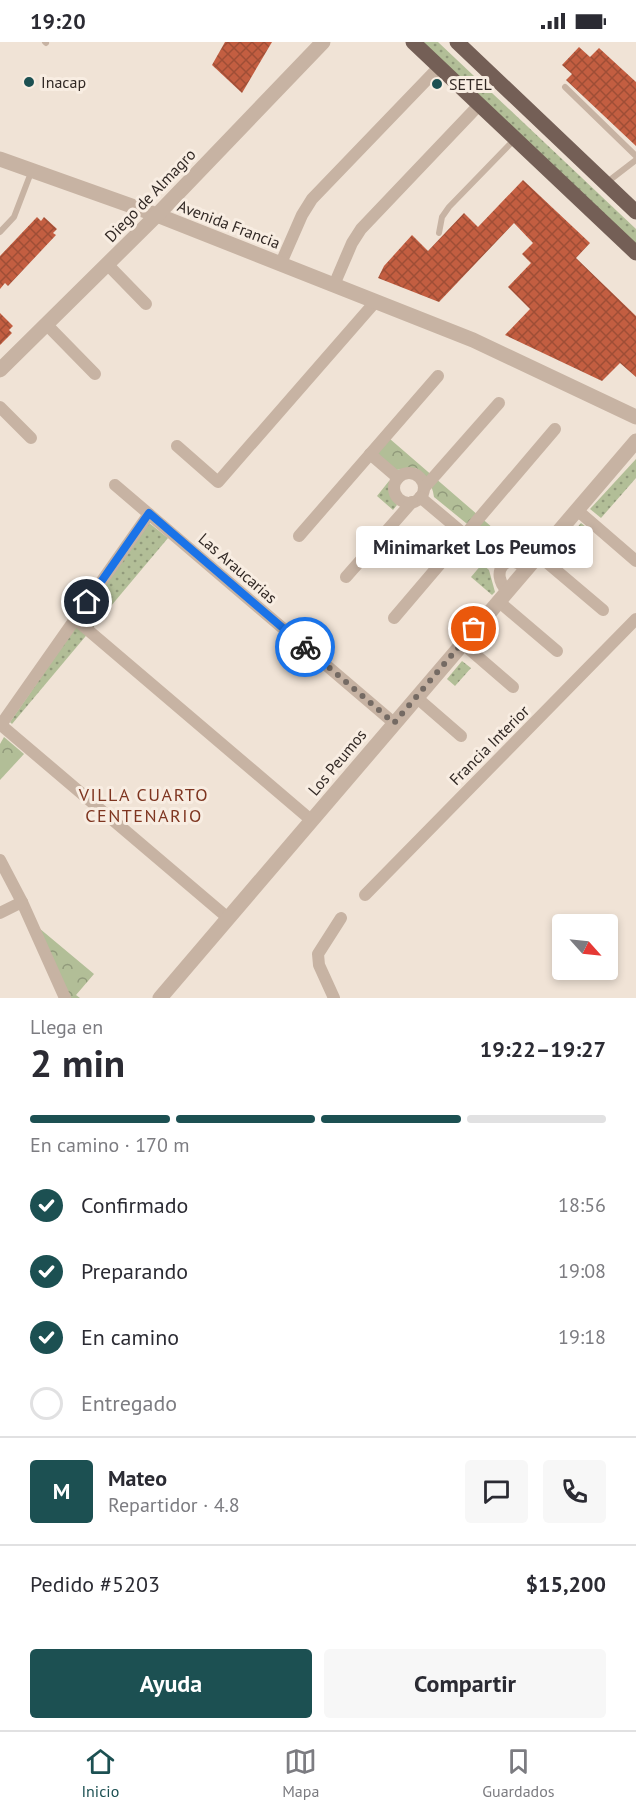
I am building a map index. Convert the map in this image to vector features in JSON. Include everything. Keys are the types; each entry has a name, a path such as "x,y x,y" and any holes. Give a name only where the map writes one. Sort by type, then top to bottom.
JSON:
{"main road":[{"path":"413,42 636,253"},
{"path":"457,42 636,212"}],"street":[{"name":"Diego de Almagro","path":"0,370 157,215 323,42"},
{"path":"280,263 302,215 312,200 440,67"},
{"path":"334,285 352,243 361,229 479,105"},
{"name":"Avenida Francia","path":"0,159 157,215 376,301 516,359 636,417"},
{"path":"107,264 146,304"},
{"path":"177,446 218,482 376,301"},
{"path":"46,324 95,374"},
{"path":"299,536 438,376"},
{"path":"346,577 499,403"},
{"path":"0,407 30,438"},
{"path":"394,618 555,429"},
{"name":"Los Peumos","path":"160,998 636,441"},
{"path":"370,454 398,478"},
{"path":"406,473 415,474 422,480 419,496 403,501 397,495 395,486 398,478 406,473"},
{"name":"Las Araucarias","path":"115,485 394,723"},
{"path":"419,496 502,566"},
{"path":"577,510 636,561"},
{"path":"149,513 0,726 228,918"},
{"path":"538,555 603,610"},
{"path":"526,569 515,562 508,562 502,566 499,572 503,596 557,651"},
{"path":"75,619 311,820"},
{"name":"Francia Interior","path":"365,895 636,619"},
{"path":"462,643 513,687"},
{"path":"416,697 461,736"},
{"path":"0,860 22,902 65,998"},
{"path":"0,913 22,902"},
{"path":"329,995 319,965 318,954 341,918"}],"lane":[{"path":"565,87 636,156"},
{"path":"439,233 442,217 449,207 515,138"},
{"path":"606,184 636,160"},
{"path":"0,232 14,217 32,170"}],"green space":[{"path":"422,42 438,42 636,229 636,245"},
{"path":"390,439 523,554 520,557 504,554 434,497 428,481 416,468 396,470 377,454"},
{"path":"636,459 636,478 601,518 590,509"},
{"path":"389,481 391,496 397,505 393,510 377,496"},
{"path":"148,522 168,538 12,724 10,722"},
{"path":"581,523 586,527 556,562 551,558"},
{"path":"482,564 489,570 495,592 492,595 471,577"},
{"path":"462,661 471,668 455,686 447,679"},
{"path":"4,737 24,754 0,780 0,744"},
{"path":"33,923 94,974 76,995 80,998 71,998"}],"building":[{"path":"225,42 272,42 242,93 212,65"},
{"path":"579,47 590,57 599,48 636,82 636,146 566,80 572,74 562,65"},
{"path":"523,180 590,243 576,258 636,316 636,377 620,363 602,381 505,335 530,309 508,287 531,263 522,254 533,243 514,223 439,302 378,278 384,266 412,235 428,251 464,213 478,227"},
{"path":"37,217 41,221 44,217 57,229 53,233 56,235 8,286 5,283 0,289 0,256"},
{"path":"0,313 13,326 9,330 12,333 0,345"}],"way so far":[{"path":"305,647 394,723 474,629"}],"place":[{"name":"Inacap","path":"29,82"},
{"name":"SETEL","path":"437,84"},
{"name":"Minimarket Los Peumos","path":"474,629"}],"district":[{"name":"VILLA CUARTO CENTENARIO","path":"144,805"}],"route":[{"path":"87,602 149,513 305,647"}]}
